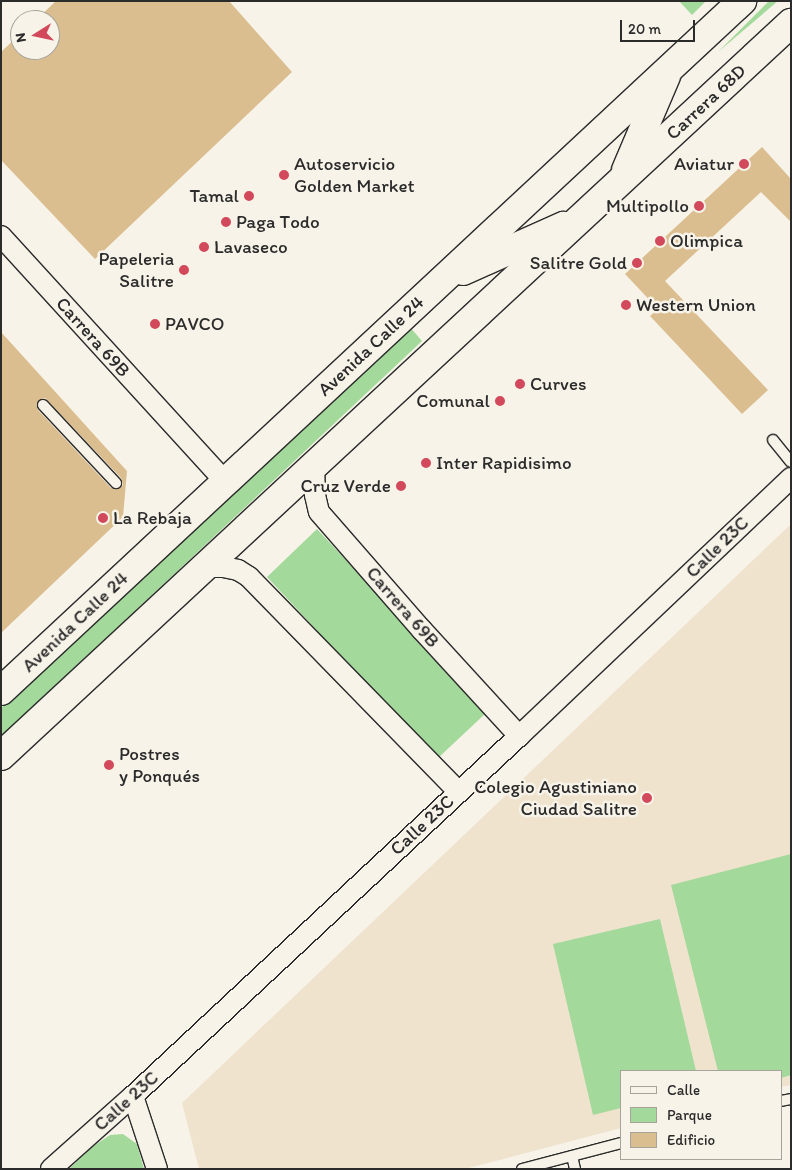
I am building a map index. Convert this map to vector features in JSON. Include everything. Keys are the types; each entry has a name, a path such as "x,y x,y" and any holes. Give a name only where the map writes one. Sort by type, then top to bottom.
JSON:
{"main road":[{"name":"Avenida Calle 24","path":"1,691 742,1"},
{"name":"Carrera 68D","path":"622,180 791,23"},
{"path":"1,756 622,180 669,68"},
{"path":"441,281 584,216"}],"street":[{"name":"Carrera 69B","path":"1,236 226,482"},
{"name":"Carrera 69B","path":"314,466 315,495 319,512 518,736"},
{"name":"Calle 23C","path":"51,1169 133,1096 791,478"},
{"path":"205,567 223,567 238,570 249,578 458,791"},
{"path":"133,1096 157,1169"}],"lane":[{"path":"43,405 116,483"},
{"path":"773,440 791,462"},
{"path":"522,1169 620,1143"},
{"path":"572,1156 575,1169"}],"shaded area":[{"name":"Colegio Agustiniano Ciudad Salitre","path":"791,524 791,1085 782,1087 782,1070 620,1070 620,1128 465,1169 199,1169 182,1103"}],"green space":[{"path":"679,1 706,1 692,15"},
{"path":"769,1 778,1 718,52"},
{"path":"409,326 422,341 1,737 1,708"},
{"path":"317,529 487,712 437,759 267,577"},
{"path":"791,854 791,1075 782,1078 782,1070 718,1070 671,885"},
{"path":"660,919 696,1070 620,1070 620,1108 593,1115 553,944"},
{"path":"123,1134 137,1144 144,1169 69,1169 92,1147 110,1135"}],"building":[{"path":"56,1 229,1 292,72 95,259 1,160 1,52 10,43 10,60 60,60 60,10 47,10"},
{"path":"762,147 791,179 791,222 761,192 665,281 768,390 742,414 650,316 658,309 625,274"},
{"path":"1,332 127,471 123,517 1,633","holes":["45,398 121,478 123,485 120,488 111,488 38,410 37,403"]}],"place":[{"name":"Aviatur","path":"744,164"},
{"name":"Autoservicio Golden Market","path":"284,175"},
{"name":"Tamal","path":"249,196"},
{"name":"Multipollo","path":"699,206"},
{"name":"Paga Todo","path":"226,222"},
{"name":"Olimpica","path":"660,241"},
{"name":"Lavaseco","path":"204,247"},
{"name":"Salitre Gold","path":"637,263"},
{"name":"Papeleria Salitre","path":"184,270"},
{"name":"Western Union","path":"626,305"},
{"name":"PAVCO","path":"155,324"},
{"name":"Curves","path":"520,384"},
{"name":"Comunal","path":"500,401"},
{"name":"Inter Rapidisimo","path":"426,463"},
{"name":"Cruz Verde","path":"401,486"},
{"name":"La Rebaja","path":"103,518"},
{"name":"Postres y Ponqués","path":"109,765"},
{"name":"Colegio Agustiniano Ciudad Salitre","path":"647,798"}]}
